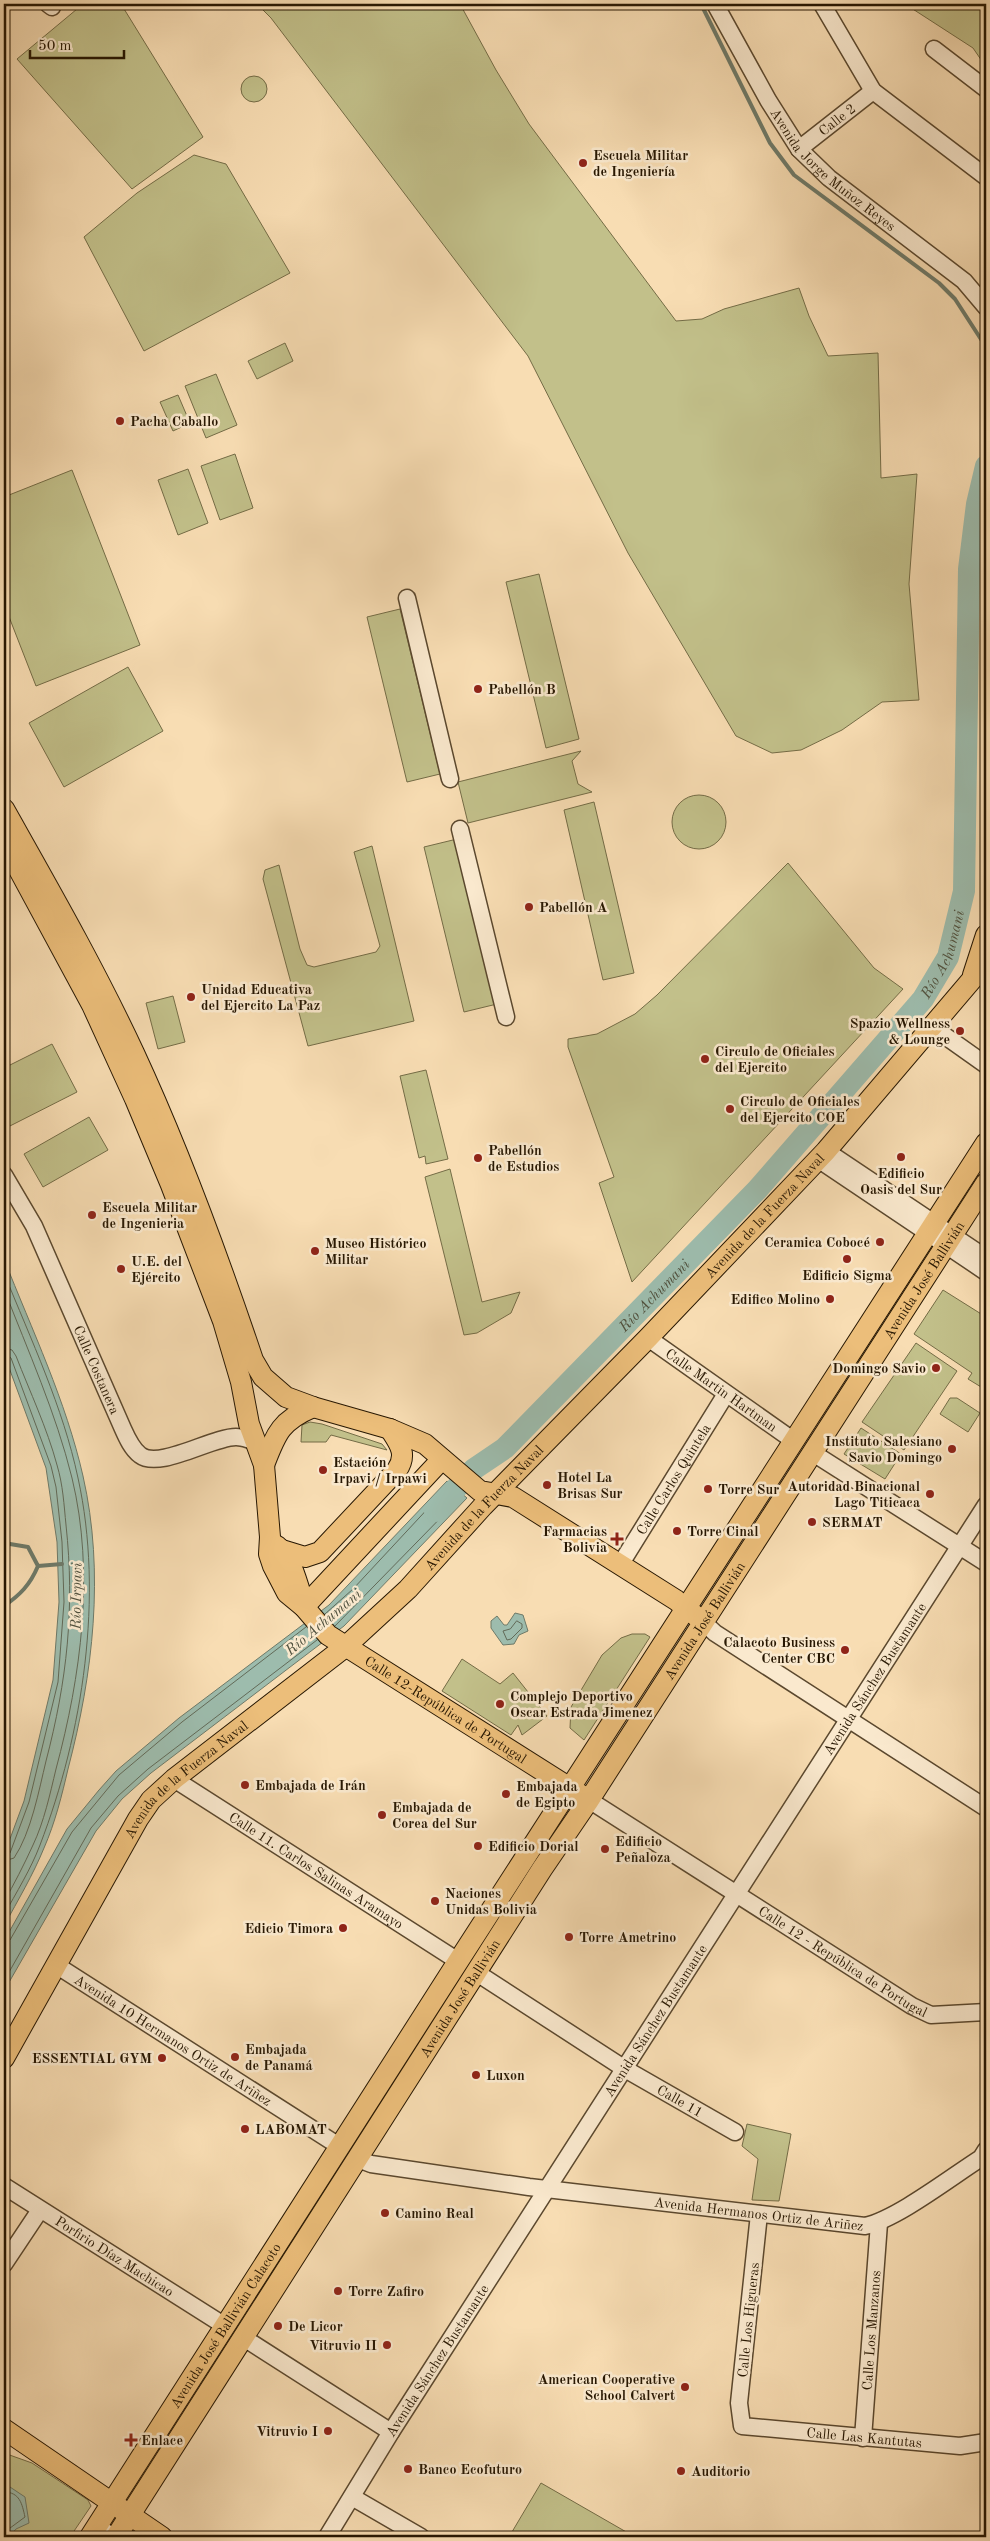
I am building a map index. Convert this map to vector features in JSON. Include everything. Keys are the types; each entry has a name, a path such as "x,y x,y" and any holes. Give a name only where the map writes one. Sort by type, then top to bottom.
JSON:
{"main road":[{"path":"4,809 93,989 162,1141 221,1314 255,1441 264,1466 276,1543 306,1557 320,1552 401,1464 403,1452 390,1429"},
{"path":"4,842 93,989"},
{"path":"972,977 986,935"},
{"name":"Avenida de la Fuerza Naval","path":"4,2058 138,1819 151,1800 333,1644 408,1588 488,1492 648,1338 822,1155 986,962"},
{"path":"162,1141 202,1215 258,1369 273,1387 286,1397 313,1407 390,1429 425,1444 449,1465 488,1492 513,1498 686,1607 703,1622"},
{"name":"Avenida José Ballivián","path":"339,2146 986,1143"},
{"name":"Avenida José Ballivián","path":"277,2286 300,2246 986,1183"},
{"path":"264,1466 281,1426 301,1412 313,1407"},
{"path":"307,1610 449,1465"},
{"name":"Calle 12-República de Portugal","path":"276,1543 269,1554 279,1580 287,1593 307,1610 333,1644 589,1800"},
{"path":"339,2146 358,2158"},
{"name":"Avenida José Ballivián Calacoto","path":"90,2537 339,2146"},
{"name":"Avenida José Ballivián Calacoto","path":"116,2537 277,2286"},
{"path":"225,2326 244,2338"},
{"path":"4,2428 158,2536"},
{"path":"130,2517 132,2537"}],"street":[{"name":"Avenida Jorge Muñoz Reyes","path":"715,4 768,100 799,149 836,183 964,281 986,307"},
{"path":"822,4 873,91 986,177"},
{"path":"934,49 986,90"},
{"name":"Calle 2","path":"799,149 873,91"},
{"path":"407,598 450,779"},
{"path":"460,830 506,1017"},
{"path":"931,1026 986,1065"},
{"path":"822,1155 949,1241 986,1272"},
{"name":"Calle Costanera","path":"4,1175 34,1226 123,1429 135,1450 141,1456 160,1459 237,1437 255,1441"},
{"path":"949,1241 986,1258"},
{"name":"Calle Martin Hartman","path":"648,1338 794,1441"},
{"name":"Calle Carlos Quintela","path":"620,1565 726,1394"},
{"path":"813,1453 986,1563"},
{"name":"Avenida Sánchez Bustamante","path":"327,2537 391,2432 986,1505"},
{"path":"703,1622 720,1636 986,1808"},
{"name":"Calle 11. Carlos Salinas Aramayo","path":"174,1779 458,1961"},
{"path":"589,1800 736,1893"},
{"name":"Calle 12 - República de Portugal","path":"736,1893 904,2001 930,2015 986,2012"},
{"name":"Avenida 10 Hermanos Ortiz de Ariñez","path":"56,1965 339,2146"},
{"name":"Calle 11","path":"477,1972 625,2069 735,2132"},
{"name":"Avenida Hermanos Ortiz de Ariñez","path":"358,2158 371,2164 549,2188 865,2226 879,2223 985,2156"},
{"name":"Porfirio Díaz Machicao","path":"4,2186 225,2326"},
{"path":"4,2264 40,2210"},
{"name":"Calle Los Higueras","path":"742,2426 739,2403 759,2214"},
{"name":"Calle Los Manzanos","path":"863,2438 879,2223"},
{"path":"244,2338 391,2432"},
{"name":"Calle Las Kantutas","path":"742,2426 960,2446 986,2442"},
{"path":"352,2497 421,2537"},
{"path":"99,2537 104,2531 107,2533 105,2537"}],"shaded area":[{"path":"83,4 121,4 203,137 132,189 17,59"},
{"path":"257,4 460,4 496,70 529,124 676,321 702,319 724,309 799,288 809,316 828,356 878,353 881,478 917,474 909,584 919,700 882,702 842,730 801,750 772,753 736,736 628,553 528,356 271,18"},
{"path":"905,4 986,4 986,67 973,48"},
{"path":"254,76 263,80 267,89 263,98 254,102 245,98 241,89 245,80"},
{"path":"194,155 226,164 290,273 144,351 84,237 137,193"},
{"path":"285,343 293,361 257,379 248,361"},
{"path":"216,374 237,425 206,438 185,386"},
{"path":"178,395 190,423 173,431 160,402"},
{"path":"235,454 253,508 220,520 201,466"},
{"path":"188,469 208,523 178,535 158,480"},
{"path":"72,470 140,645 36,686 4,604 4,497"},
{"path":"539,574 579,739 546,748 506,582"},
{"path":"400,609 440,774 407,782 367,617"},
{"path":"128,667 163,731 64,787 29,723"},
{"path":"581,751 572,761 578,784 592,792 468,823 458,782"},
{"path":"694,795 704,795 714,799 722,807 726,822 722,837 714,845 704,849 694,849 684,845 676,837 672,827 672,817 676,807 684,799"},
{"path":"594,802 634,973 603,980 564,810"},
{"path":"457,839 497,1004 464,1012 424,847"},
{"path":"372,846 414,1021 308,1046 263,879 265,870 279,865 300,949 307,965 314,967 376,952 380,946 354,852"},
{"name":"Circulo de Oficiales del Ejercito","path":"788,863 874,968 903,989 632,1282 599,1183 614,1177 568,1047 568,1039 597,1034 635,1014 657,995"},
{"path":"173,996 185,1042 158,1049 146,1003"},
{"path":"52,1044 77,1092 4,1129 4,1068"},
{"path":"426,1070 448,1159 426,1164 425,1156 419,1158 400,1076"},
{"path":"89,1117 108,1150 43,1187 24,1154"},
{"path":"450,1169 482,1302 520,1292 511,1313 477,1333 464,1335 425,1177"},
{"path":"943,1290 986,1317 986,1390 968,1379 972,1373 914,1334"},
{"path":"916,1343 957,1371 904,1450 862,1422"},
{"path":"950,1398 957,1398 980,1413 968,1432 940,1414"},
{"path":"310,1422 322,1424 382,1444 387,1450 331,1435 326,1442 301,1442 302,1425"},
{"path":"861,1428 901,1454 885,1479 844,1454"},
{"path":"632,1634 645,1634 650,1637 584,1740 570,1728 571,1707 602,1655 621,1638"},
{"name":"Complejo Deportivo Oscar Estrada Jimenez","path":"462,1659 500,1684 513,1673 547,1716 522,1735 518,1725 511,1735 442,1691"},
{"path":"747,2124 791,2134 779,2201 752,2200 758,2159 742,2146"},
{"path":"4,2453 32,2463 88,2500 91,2506 70,2537 4,2537"},
{"path":"541,2483 635,2537 509,2537"}],"water":[{"name":"Río Irpavi","path":"4,1259 48,1366 76,1448 90,1513 95,1586 90,1660 77,1733 61,1799 52,1829 40,1858 4,1926 4,1855 24,1801 53,1680 59,1602 57,1542 46,1468 4,1354"},
{"name":"Río Achumani","path":"447,1481 467,1498 344,1626 151,1773 122,1799 96,1831 4,1991 4,1941 67,1829 99,1790 116,1771 179,1718 329,1605"},
{"path":"515,1613 523,1615 528,1631 519,1635 514,1644 503,1645 491,1628 491,1621 497,1616 504,1625 507,1625"},
{"path":"10,2487 25,2497 29,2523 16,2529 9,2537 4,2537 4,2488"}],"waterway":[{"path":"701,4 770,143 794,175 939,283 955,299 986,347"},
{"name":"Río Achumani","path":"435,1511 474,1469 505,1448 757,1190 923,999 948,957 964,891 969,569 977,504 986,466"},
{"path":"4,1543 28,1547 38,1566 62,1564"},
{"path":"4,1606 24,1589 32,1579 38,1566"}],"place":[{"name":"Escuela Militar de Ingeniería","path":"583,163"},
{"name":"Pacha Caballo","path":"120,421"},
{"name":"Pabellón B","path":"478,689"},
{"name":"Pabellón A","path":"529,907"},
{"name":"Unidad Educativa del Ejercito La Paz","path":"191,997"},
{"name":"Spazio Wellness & Lounge","path":"960,1031"},
{"name":"Circulo de Oficiales del Ejercito","path":"705,1059"},
{"name":"Circulo de Oficiales del Ejercito COE","path":"730,1109"},
{"name":"Edificio Oasis del Sur","path":"901,1157"},
{"name":"Pabellón de Estudios","path":"478,1158"},
{"name":"Escuela Militar de Ingenieria","path":"92,1215"},
{"name":"Ceramica Cobocé","path":"880,1242"},
{"name":"Museo Histórico Militar","path":"315,1251"},
{"name":"Edificio Sigma","path":"847,1259"},
{"name":"U.E. del Ejército","path":"121,1269"},
{"name":"Edifico Molino","path":"830,1299"},
{"name":"Domingo Savio","path":"936,1368"},
{"name":"Instituto Salesiano Savio Domingo","path":"952,1449"},
{"name":"Estación Irpavi / Irpawi","path":"323,1470"},
{"name":"Hotel La Brisas Sur","path":"547,1485"},
{"name":"Torre Sur","path":"708,1489"},
{"name":"Autoridad Binacional Lago Titicaca","path":"930,1494"},
{"name":"SERMAT","path":"812,1522"},
{"name":"Torre Cinal","path":"677,1531"},
{"name":"Farmacias Bolivia","path":"617,1539"},
{"name":"Calacoto Business Center CBC","path":"845,1650"},
{"name":"Complejo Deportivo Oscar Estrada Jimenez","path":"500,1704"},
{"name":"Embajada de Irán","path":"245,1785"},
{"name":"Embajada de Egipto","path":"506,1794"},
{"name":"Embajada de Corea del Sur","path":"382,1815"},
{"name":"Edificio Dorial","path":"478,1846"},
{"name":"Edificio Peñaloza","path":"605,1849"},
{"name":"Naciones Unidas Bolivia","path":"435,1901"},
{"name":"Edicio Timora","path":"343,1928"},
{"name":"Torre Ametrino","path":"569,1937"},
{"name":"Embajada de Panamá","path":"235,2057"},
{"name":"ESSENTIAL GYM","path":"162,2058"},
{"name":"Luxon","path":"476,2075"},
{"name":"LABOMAT","path":"245,2129"},
{"name":"Camino Real","path":"385,2213"},
{"name":"Torre Zafiro","path":"338,2291"},
{"name":"De Licor","path":"278,2326"},
{"name":"Vitruvio II","path":"387,2345"},
{"name":"American Cooperative School Calvert","path":"685,2387"},
{"name":"Vitruvio I","path":"328,2431"},
{"name":"Enlace","path":"131,2440"},
{"name":"Banco Ecofuturo","path":"408,2469"},
{"name":"Auditorio","path":"681,2471"}]}
